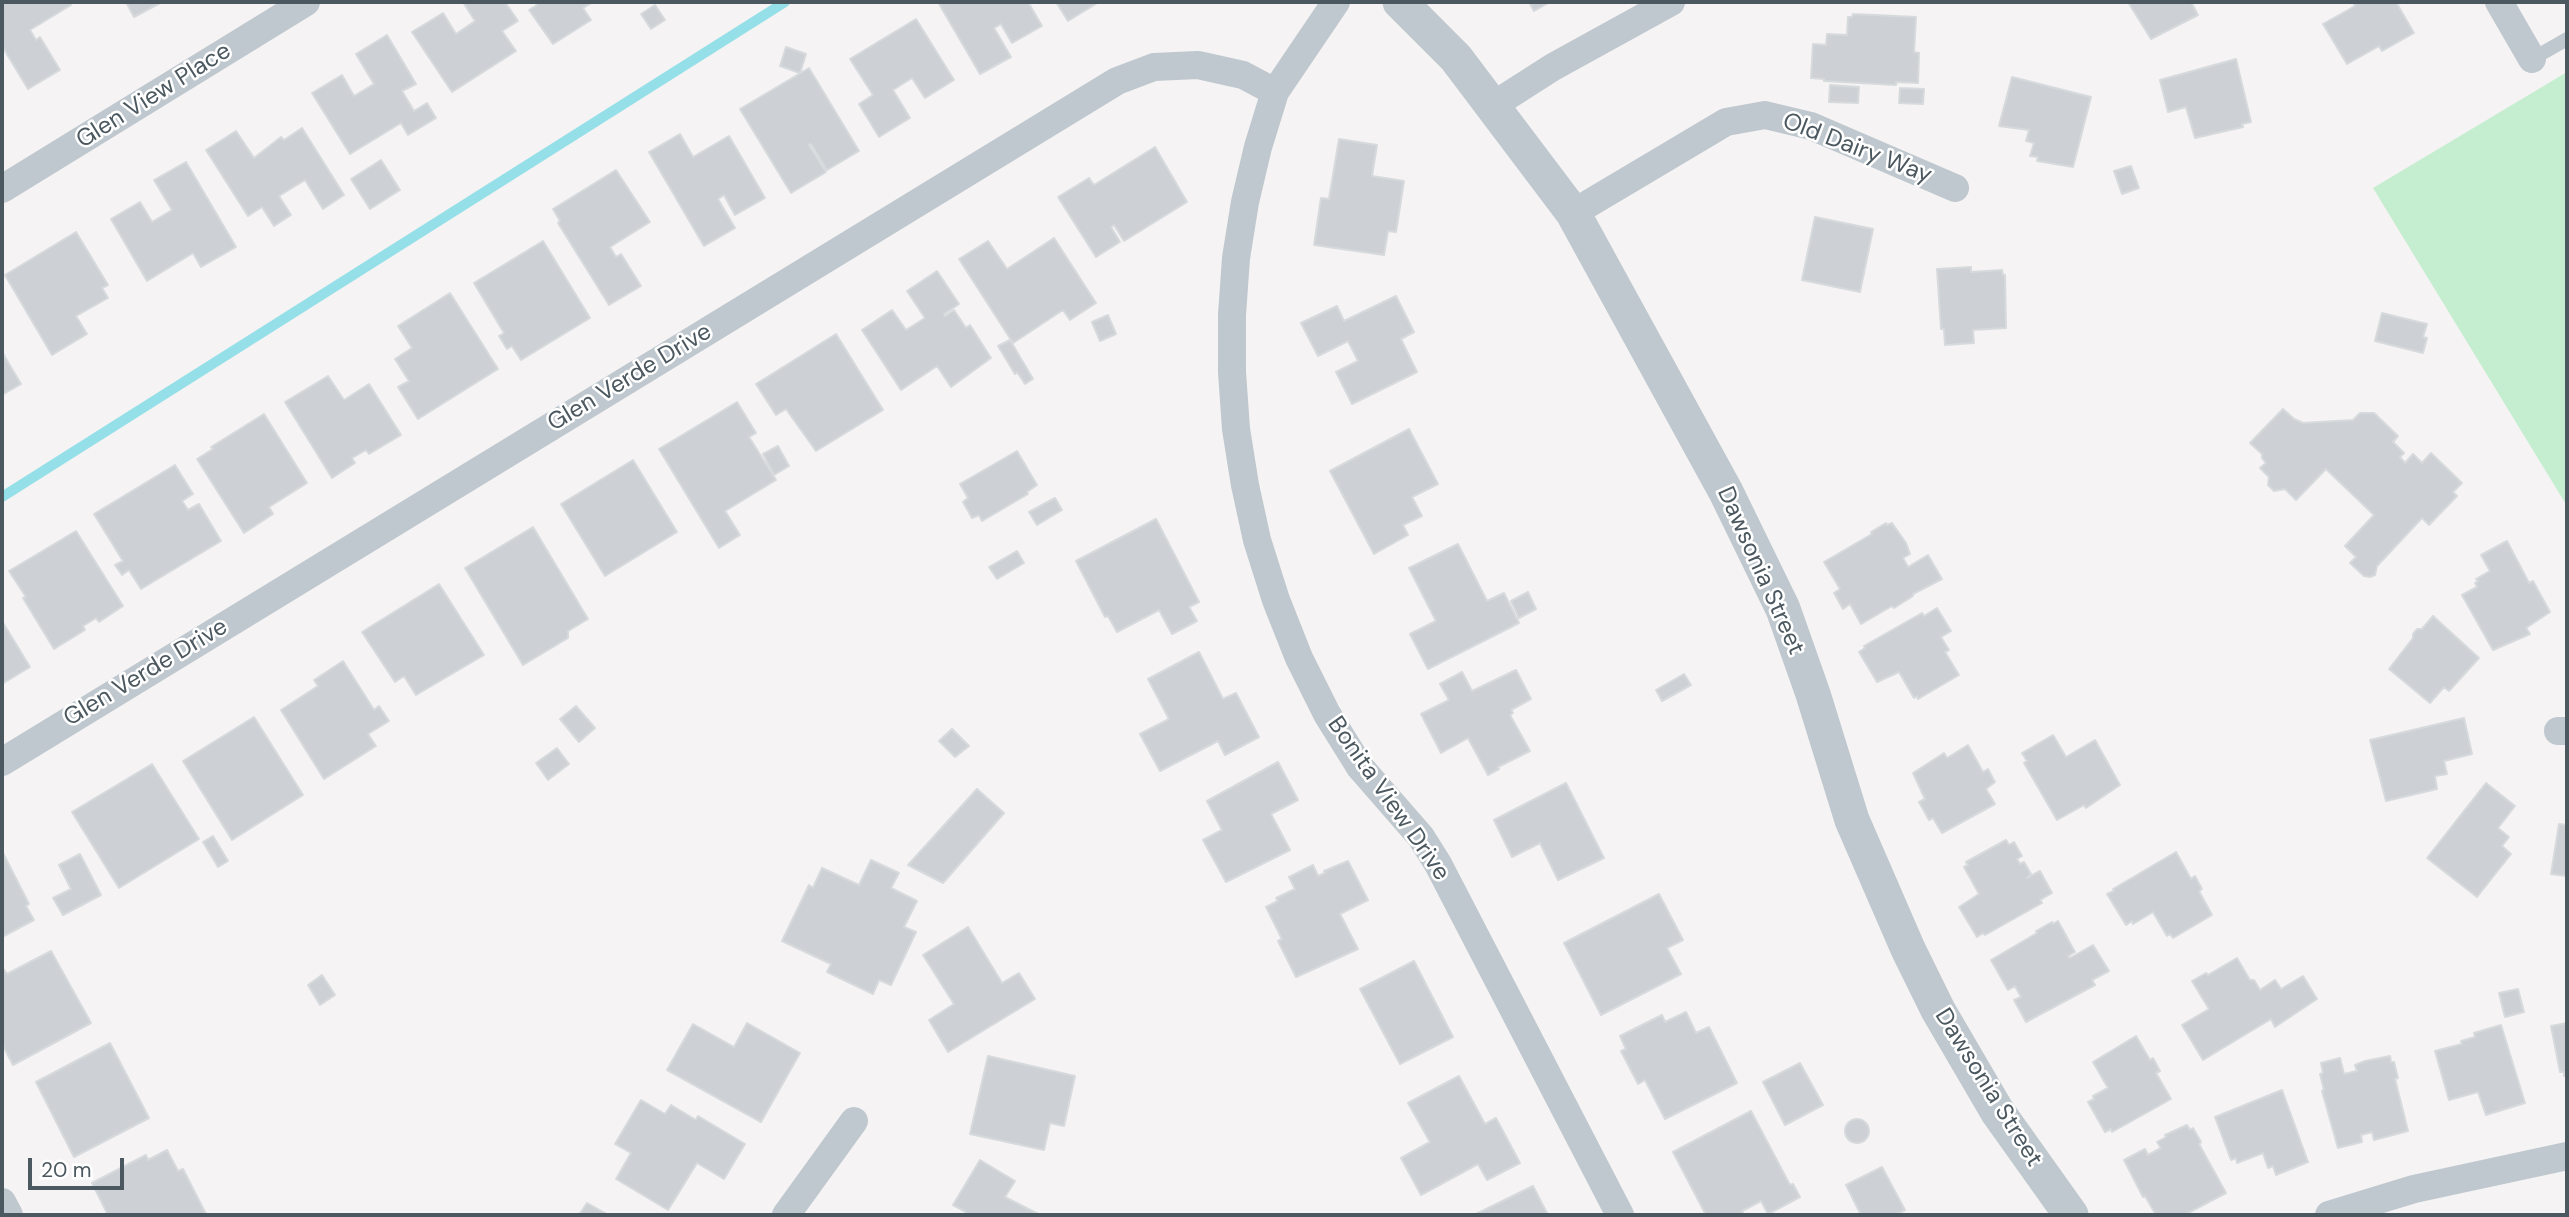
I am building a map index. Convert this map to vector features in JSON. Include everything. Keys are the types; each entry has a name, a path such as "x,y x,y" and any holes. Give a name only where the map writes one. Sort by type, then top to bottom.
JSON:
{"street":[{"name":"Glen View Place","path":"2,189 306,2"},
{"name":"Bonita View Drive","path":"1336,2 1275,92 1245,202 1236,258 1232,315 1236,429 1257,540 1276,600 1299,658 1327,714 1360,767 1420,838 1438,864 1620,1215"},
{"name":"Dawsonia Street","path":"1400,2 1456,58 1573,213 1726,492 1783,609 1852,820 1908,949 1938,1010 1997,1111 2071,1215"},
{"path":"1492,106 1553,67 1671,2"},
{"path":"2499,2 2532,58"},
{"name":"Glen Verde Drive","path":"2,762 1116,81 1154,67 1198,65 1243,75 1275,92"},
{"name":"Old Dairy Way","path":"1573,213 1726,122 1765,115 1811,126 1955,188"},
{"path":"786,1215 854,1121"},
{"path":"2329,1215 2414,1189 2567,1156"},
{"path":"2,1202 9,1215"}],"lane":[{"path":"2532,58 2567,39"}],"green space":[{"path":"2567,72 2567,506 2373,188"}],"building":[{"path":"2,2 70,2 71,5 30,30 36,40 40,37 60,70 28,89 2,46"},
{"path":"126,2 162,2 134,17"},
{"path":"463,2 505,2 518,21 502,31 516,51 452,92 412,32 443,13 456,34 475,21"},
{"path":"535,2 593,2 583,8 591,20 553,44 529,10 537,5"},
{"path":"938,2 1028,2 1042,26 1012,43 1001,24 994,28 1011,57 980,74"},
{"path":"1056,2 1099,2 1068,21"},
{"path":"1529,2 1550,2 1534,11"},
{"path":"2128,2 2191,2 2198,15 2151,39"},
{"path":"2353,2 2396,2 2414,33 2382,51 2379,46 2347,64 2323,24 2355,6"},
{"path":"655,5 665,20 651,29 641,14"},
{"path":"1853,14 1916,17 1914,52 1919,53 1918,83 1896,82 1896,85 1811,78 1813,44 1826,45 1827,34 1847,35 1848,17"},
{"path":"916,19 954,80 925,98 912,78 893,90 910,118 879,137 859,104 873,95 850,59"},
{"path":"387,35 416,84 402,91 414,111 427,103 436,118 408,135 401,123 350,154 312,93 342,75 354,96 374,84 356,54"},
{"path":"786,47 806,54 800,73 780,66"},
{"path":"2236,59 2251,122 2242,124 2243,127 2195,138 2186,107 2168,112 2160,80"},
{"path":"809,68 859,151 827,170 811,144 809,145 826,172 791,193 740,109"},
{"path":"2012,77 2091,97 2073,167 2037,161 2038,157 2030,156 2034,143 2026,141 2029,130 1999,126"},
{"path":"1830,85 1859,87 1858,103 1829,102"},
{"path":"1900,88 1924,89 1923,104 1899,103"},
{"path":"302,128 344,195 323,209 305,180 279,196 291,215 274,226 262,207 248,216 206,150 236,131 254,158 281,137 284,140"},
{"path":"680,134 693,157 729,136 765,198 735,215 724,195 718,199 735,228 704,246 649,152"},
{"path":"1339,139 1377,145 1372,176 1404,181 1396,232 1388,231 1384,255 1314,245 1321,198 1329,199"},
{"path":"1155,147 1187,202 1124,241 1114,225 1111,227 1120,242 1096,257 1058,197 1089,178 1094,185"},
{"path":"381,160 400,190 370,209 351,179"},
{"path":"186,162 236,247 201,267 193,253 147,281 111,219 140,202 152,222 172,210 154,180"},
{"path":"2131,166 2139,188 2122,194 2114,171"},
{"path":"616,170 650,222 610,247 616,257 621,254 641,286 609,305 558,223 560,221 553,209"},
{"path":"1815,217 1873,229 1860,292 1802,280"},
{"path":"76,232 108,285 102,288 108,298 76,316 87,334 52,355 5,275"},
{"path":"1054,238 1096,303 1070,320 1063,310 1013,343 959,259 988,241 1007,269"},
{"path":"543,241 590,318 521,360 512,346 507,349 499,336 504,333 474,283"},
{"path":"1971,267 1971,272 2002,270 2005,275 2006,328 1973,330 1974,343 1945,345 1944,329 1941,329 1937,269"},
{"path":"937,271 959,304 944,314 945,316 954,310 966,328 970,325 991,358 951,387 937,366 901,390 862,330 892,310 906,330 925,318 907,291"},
{"path":"450,293 498,369 418,419 398,387 409,381 395,359 412,348 398,326"},
{"path":"1396,296 1414,332 1401,339 1417,372 1352,404 1336,372 1358,361 1348,341 1318,356 1301,323 1337,306 1344,321"},
{"path":"2382,313 2427,324 2423,337 2427,338 2423,353 2375,341"},
{"path":"1108,315 1116,334 1100,341 1092,322"},
{"path":"836,334 883,410 816,451 786,409 776,415 756,384"},
{"path":"1010,340 1033,379 1025,384 1017,372 1015,374 998,346"},
{"path":"2,352 21,384 2,395"},
{"path":"328,376 344,400 369,384 401,435 369,454 366,450 352,458 355,463 332,478 285,402"},
{"path":"737,402 756,433 749,437 776,480 725,511 740,535 719,548 659,449"},
{"path":"2283,409 2303,423 2353,420 2360,413 2374,413 2398,436 2393,442 2404,453 2400,457 2405,463 2413,454 2422,463 2431,453 2462,483 2453,492 2457,496 2429,525 2422,518 2377,566 2375,575 2364,576 2350,563 2356,557 2345,546 2374,515 2326,469 2296,500 2285,489 2274,491 2268,485 2269,477 2260,468 2266,463 2262,454 2250,443"},
{"path":"264,414 307,483 269,507 273,514 244,533 197,459 213,449 211,447"},
{"path":"1409,429 1438,484 1412,497 1422,516 1403,525 1408,535 1374,554 1330,471"},
{"path":"778,446 789,466 774,475 763,454"},
{"path":"1017,451 1037,485 1027,492 1028,494 982,521 979,515 972,518 963,502 968,498 960,484"},
{"path":"633,460 677,532 605,576 561,504"},
{"path":"175,465 193,494 182,501 188,510 199,504 221,541 141,589 129,570 122,575 115,565 123,561 94,514"},
{"path":"1055,498 1062,510 1037,525 1029,512"},
{"path":"1156,519 1199,602 1189,607 1197,621 1172,634 1159,610 1117,632 1108,616 1105,617 1076,561"},
{"path":"1886,523 1892,523 1906,543 1910,554 1903,558 1908,567 1928,555 1942,579 1861,624 1850,604 1843,609 1834,593 1840,589 1824,562"},
{"path":"533,527 588,619 568,631 568,638 523,665 465,568"},
{"path":"76,531 123,606 99,622 96,618 83,626 85,630 54,649 9,571"},
{"path":"2507,541 2529,583 2533,581 2550,612 2526,628 2530,634 2493,650 2462,595 2477,587 2476,579 2490,571 2481,555"},
{"path":"1458,544 1487,601 1504,593 1519,623 1428,669 1410,634 1436,621 1409,568"},
{"path":"1017,551 1024,563 997,579 989,567"},
{"path":"439,584 484,655 416,695 404,676 395,682 362,632"},
{"path":"1528,592 1536,609 1519,618 1511,601"},
{"path":"1937,608 1951,631 1941,637 1949,650 1945,652 1959,675 1918,699 1917,696 1914,698 1899,672 1877,682 1859,652 1864,646 1922,613 1924,616"},
{"path":"2433,616 2479,658 2449,691 2444,687 2430,703 2389,669 2417,629 2422,629"},
{"path":"2,621 30,667 2,684"},
{"path":"1199,652 1223,699 1236,693 1259,737 1225,755 1218,741 1160,771 1140,734 1169,719 1148,679"},
{"path":"343,661 374,710 379,706 389,721 368,734 376,746 324,779 281,710 318,686 314,680"},
{"path":"1516,670 1531,699 1511,710 1513,713 1510,715 1530,751 1488,775 1468,738 1441,753 1421,714 1449,700 1440,684 1462,672 1472,691"},
{"path":"1684,674 1691,685 1662,701 1656,690"},
{"path":"576,706 595,728 579,742 560,719"},
{"path":"254,717 303,795 232,840 183,761"},
{"path":"2464,718 2472,754 2444,761 2447,774 2435,776 2437,789 2386,801 2370,740"},
{"path":"952,729 969,746 955,757 939,741"},
{"path":"2053,735 2066,757 2095,740 2120,785 2086,808 2084,805 2057,820 2024,763 2027,761 2022,753"},
{"path":"1968,745 1983,772 1988,769 1995,782 1986,789 1995,804 1942,833 1933,818 1929,820 1919,802 1925,799 1913,773 1944,753 1947,758"},
{"path":"557,748 569,764 548,780 536,763"},
{"path":"1278,762 1298,800 1271,814 1290,850 1226,882 1203,840 1222,830 1207,801"},
{"path":"152,764 199,839 119,888 72,812"},
{"path":"1566,783 1604,858 1558,880 1540,843 1512,857 1494,820"},
{"path":"2486,783 2515,806 2498,828 2509,837 2502,846 2511,854 2477,897 2427,858"},
{"path":"977,789 1004,813 943,883 908,865"},
{"path":"2559,824 2567,825 2567,876 2551,874"},
{"path":"213,836 228,861 218,867 203,842"},
{"path":"2006,840 2009,845 2014,842 2022,856 2017,859 2020,864 2024,862 2031,874 2027,878 2040,871 2052,893 2040,900 2042,903 1977,937 1959,907 1979,894 1964,867 1968,865 1966,862"},
{"path":"2,851 29,904 26,906 34,920 2,937"},
{"path":"2176,852 2191,879 2195,876 2202,889 2199,891 2212,915 2173,938 2170,934 2167,936 2153,912 2133,924 2132,921 2126,925 2107,894"},
{"path":"80,854 101,895 63,915 53,898 71,889 59,865"},
{"path":"871,860 899,873 891,888 917,901 904,927 916,932 891,985 879,980 873,994 827,972 831,964 782,941 809,885 813,888 822,868 859,885"},
{"path":"1348,861 1368,900 1340,914 1358,949 1296,977 1278,941 1282,939 1266,907 1278,901 1276,898 1295,889 1289,877 1313,865 1318,876"},
{"path":"1659,894 1683,940 1667,948 1681,974 1601,1015 1564,943"},
{"path":"2058,921 2075,952 2068,956 2070,958 2093,945 2109,971 2092,980 2095,985 2026,1022 2014,1000 2021,997 2015,986 2008,990 1991,960 2037,933 2036,931"},
{"path":"968,927 1002,983 1019,973 1035,999 948,1052 929,1020 954,1004 923,955"},
{"path":"51,951 91,1023 13,1065 2,1044 2,967 7,974"},
{"path":"2237,958 2250,980 2254,980 2260,990 2275,980 2281,989 2303,976 2317,999 2275,1027 2271,1019 2203,1060 2182,1025 2209,1009 2192,981"},
{"path":"1414,961 1453,1037 1400,1064 1360,989"},
{"path":"322,975 335,995 320,1005 308,985"},
{"path":"2518,989 2524,1012 2505,1017 2499,993"},
{"path":"1686,1012 1696,1033 1709,1027 1737,1083 1665,1119 1645,1080 1638,1084 1621,1051 1626,1049 1620,1036 1662,1015 1665,1022"},
{"path":"747,1023 800,1053 761,1122 667,1070 693,1024 734,1047"},
{"path":"2567,1023 2567,1075 2564,1076 2564,1072 2560,1072 2551,1026"},
{"path":"2501,1025 2525,1103 2486,1115 2478,1092 2449,1100 2435,1051 2462,1044 2461,1041 2475,1037 2474,1033"},
{"path":"2136,1036 2150,1060 2153,1058 2160,1071 2156,1073 2171,1099 2112,1132 2111,1129 2105,1132 2088,1102 2108,1088 2093,1062"},
{"path":"110,1043 149,1118 74,1157 36,1082"},
{"path":"988,1056 1075,1076 1064,1126 1050,1123 1044,1150 970,1134"},
{"path":"2390,1056 2398,1078 2395,1079 2408,1131 2374,1140 2372,1132 2361,1135 2362,1142 2338,1148 2322,1091 2321,1063 2340,1058 2344,1074 2357,1071 2355,1065 2365,1061"},
{"path":"1800,1063 1823,1105 1785,1125 1763,1082"},
{"path":"1459,1076 1485,1124 1496,1118 1520,1163 1487,1180 1478,1164 1421,1195 1401,1158 1430,1142 1408,1103"},
{"path":"2282,1090 2308,1162 2276,1175 2273,1166 2268,1168 2263,1153 2237,1163 2236,1158 2231,1160 2215,1117"},
{"path":"641,1100 665,1114 671,1105 696,1120 698,1116 745,1144 724,1179 697,1163 668,1210 616,1179 631,1153 615,1144"},
{"path":"1751,1111 1790,1185 1793,1184 1800,1197 1768,1214 1761,1201 1742,1211 1744,1215 1706,1215 1673,1152"},
{"path":"1857,1119 1865,1123 1869,1131 1865,1139 1857,1143 1849,1139 1845,1131 1849,1123"},
{"path":"2187,1125 2190,1130 2193,1128 2226,1193 2184,1215 2156,1215 2145,1196 2143,1197 2124,1160 2145,1149 2148,1155 2161,1148 2157,1142 2166,1137 2165,1135"},
{"path":"167,1150 178,1171 183,1169 206,1214 108,1215 92,1183 146,1155 148,1160"},
{"path":"980,1160 1015,1181 1005,1197 1040,1215 964,1215 966,1212 953,1205"},
{"path":"1882,1167 1905,1210 1894,1215 1861,1215 1846,1185"},
{"path":"1533,1186 1548,1215 1474,1215"},
{"path":"587,1203 605,1213 607,1215 579,1215"}],"waterway":[{"path":"2,497 785,2"}]}
